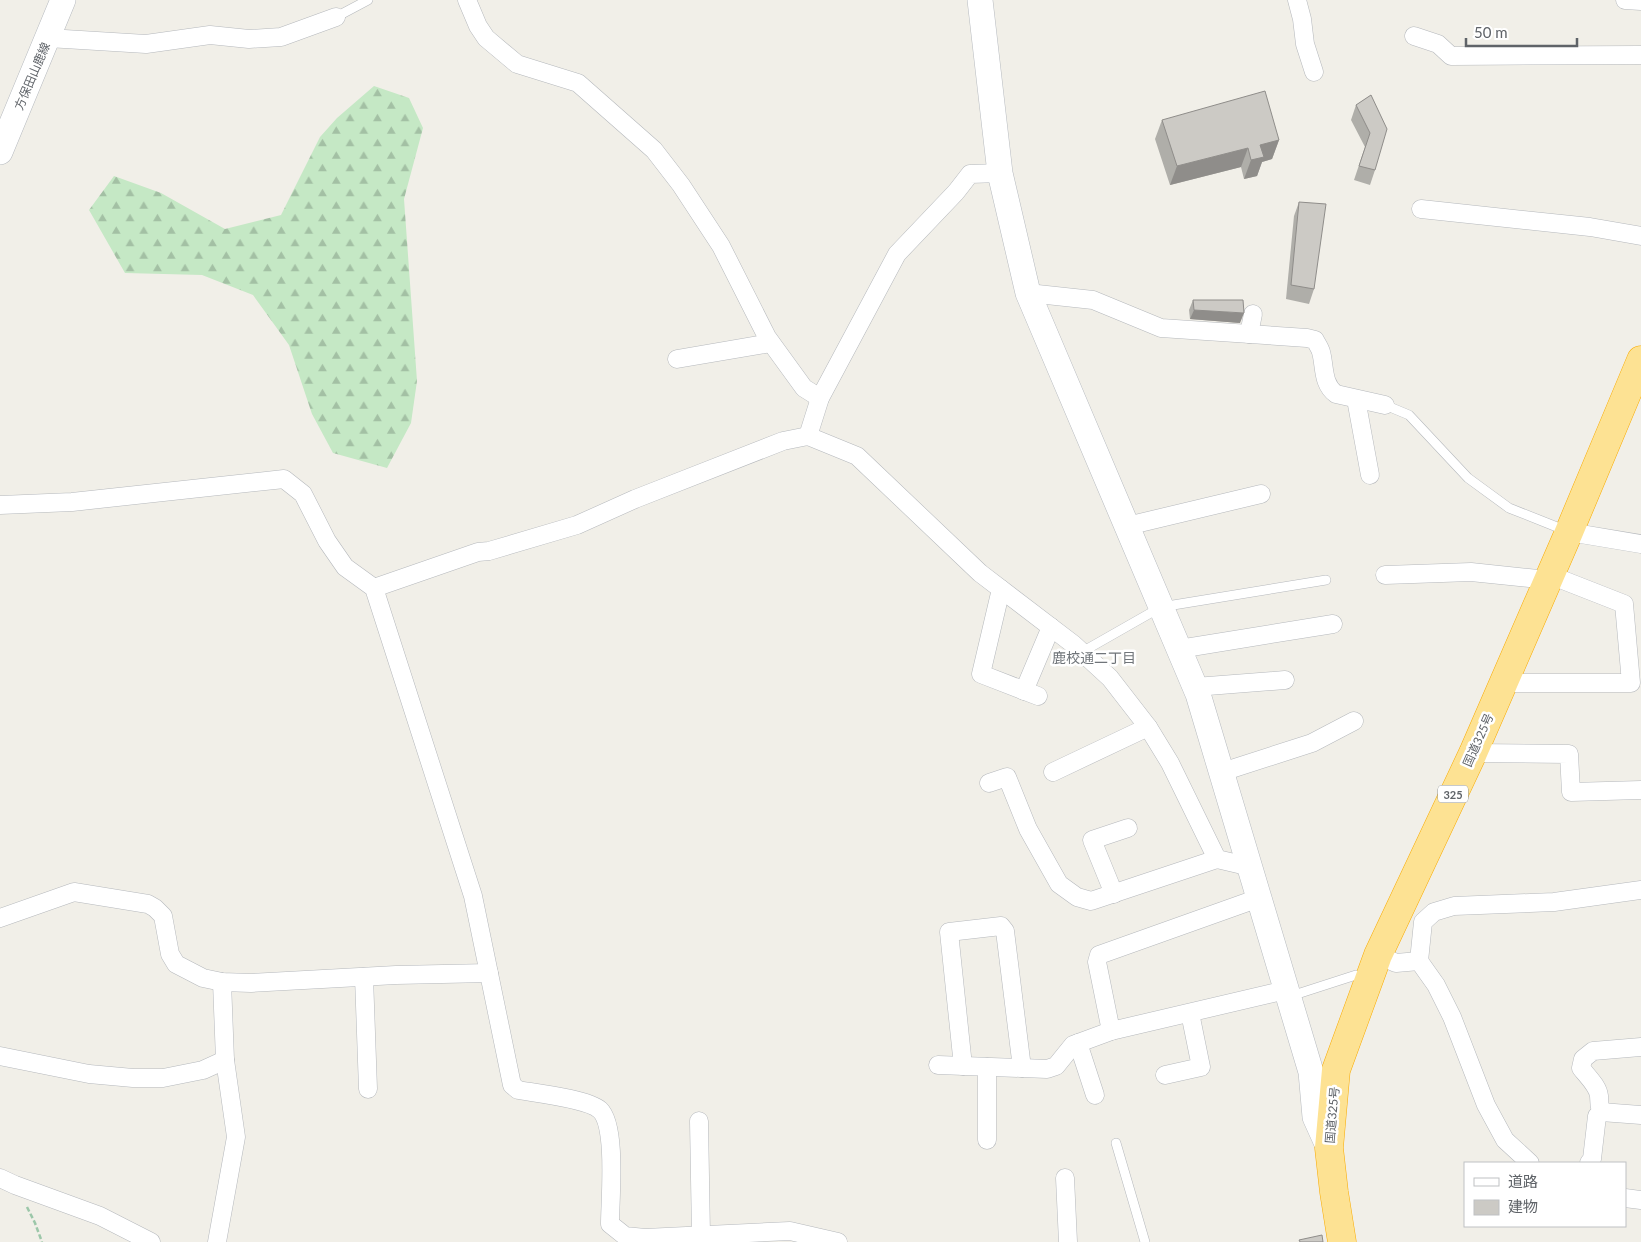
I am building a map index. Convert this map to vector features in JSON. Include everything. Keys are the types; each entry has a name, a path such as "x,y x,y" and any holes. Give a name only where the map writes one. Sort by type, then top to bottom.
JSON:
{"highway":[{"name":"国道325号","path":"1342,1242 1329,1148 1323,1071 1473,752 1569,532 1641,360"}],"street":[{"name":"方保田山鹿線","path":"0,152 63,0"},
{"path":"467,0 478,26 486,38 517,64 578,83 654,150 681,185 720,246 771,343 804,388 820,398"},
{"path":"980,0 1000,173 1028,293 1195,687 1251,867 1287,993 1323,1071"},
{"path":"1297,0 1302,19 1304,44 1314,72"},
{"path":"1625,0 1641,1"},
{"path":"48,38 146,44 210,35 249,39 280,37 336,17"},
{"path":"1414,36 1438,44 1451,56 1641,56"},
{"path":"808,436 820,398 897,254 956,192 970,174 1000,173"},
{"path":"1421,209 1590,227 1641,236"},
{"path":"1028,293 1093,300 1160,328 1315,340 1321,350 1325,377 1330,390 1336,394 1386,405"},
{"path":"1249,334 1253,314"},
{"path":"677,359 771,343"},
{"path":"1356,399 1370,474"},
{"path":"374,588 478,552 577,525 636,499 783,441 808,436 857,456 980,573 1082,652 1110,678 1148,727 1170,764 1217,859"},
{"path":"0,506 72,502 284,480 303,494 326,542 345,567 374,588 473,896 512,1085 518,1090 573,1099 600,1110 608,1123 611,1144 610,1224 625,1236 645,1238 790,1231 838,1242"},
{"path":"1127,526 1261,494"},
{"path":"1569,532 1641,544"},
{"path":"1385,575 1471,572 1549,578 1624,604 1631,683 1503,683"},
{"path":"1001,589 981,674 1031,693 1051,627"},
{"path":"1179,649 1333,624"},
{"path":"1195,687 1285,680"},
{"path":"1222,772 1312,744 1354,722"},
{"path":"1054,772 1148,727"},
{"path":"1473,752 1569,754 1571,792 1641,790"},
{"path":"988,783 1007,777 1028,829 1059,884 1077,897 1091,901 1217,859 1251,867"},
{"path":"1114,894 1092,840 1128,828"},
{"path":"1529,1162 1505,1140 1486,1105 1452,1017 1436,985 1419,961 1423,922 1434,912 1454,906 1554,902 1641,890"},
{"path":"0,918 74,892 148,904 163,916 170,954 176,964 203,978 222,982 251,983 489,973"},
{"path":"1111,1032 1097,962 1100,955 1260,898"},
{"path":"963,1066 949,932 1001,926 1005,931 1022,1068"},
{"path":"1374,966 1419,961"},
{"path":"364,977 368,1089"},
{"path":"217,1242 236,1137 225,1060 222,982"},
{"path":"938,1065 1047,1069 1056,1066 1073,1045 1111,1032 1287,993"},
{"path":"1165,1075 1201,1067 1190,1013"},
{"path":"1078,1043 1095,1095"},
{"path":"1601,1112 1597,1089 1581,1068 1583,1059 1593,1051 1641,1047"},
{"path":"0,1056 89,1074 133,1078 163,1078 204,1070 225,1060"},
{"path":"986,1067 987,1140"},
{"path":"1601,1112 1641,1115"},
{"path":"1590,1162 1592,1159 1597,1116 1601,1112"},
{"path":"699,1121 701,1235"},
{"path":"0,1178 100,1216 151,1242"},
{"path":"1065,1178 1068,1242"},
{"path":"1626,1198 1641,1200"}],"lane":[{"path":"336,17 368,0"},
{"path":"1386,405 1409,415 1468,478 1508,508 1569,532"},
{"path":"1082,652 1162,608 1326,580"},
{"path":"1287,993 1356,975 1374,966"},
{"path":"1116,1143 1145,1242"}],"green space":[{"path":"374,86 409,98 423,128 404,199 417,381 411,423 387,468 333,453 312,414 289,345 253,295 202,275 125,273 89,210 114,176 161,193 225,229 281,215 320,137 337,118"}],"building":[{"path":"1265,91 1279,140 1260,145 1264,157 1251,160 1248,148 1177,166 1162,120"},
{"path":"1371,95 1387,129 1375,170 1359,166 1370,133 1356,105"},
{"path":"1299,202 1326,204 1314,289 1291,285"},
{"path":"1193,300 1243,300 1244,313 1194,310"},
{"path":"1322,1235 1323,1242 1300,1242 1299,1240"}],"district":[{"name":"鹿校通二丁目","path":"1094,657"}]}
